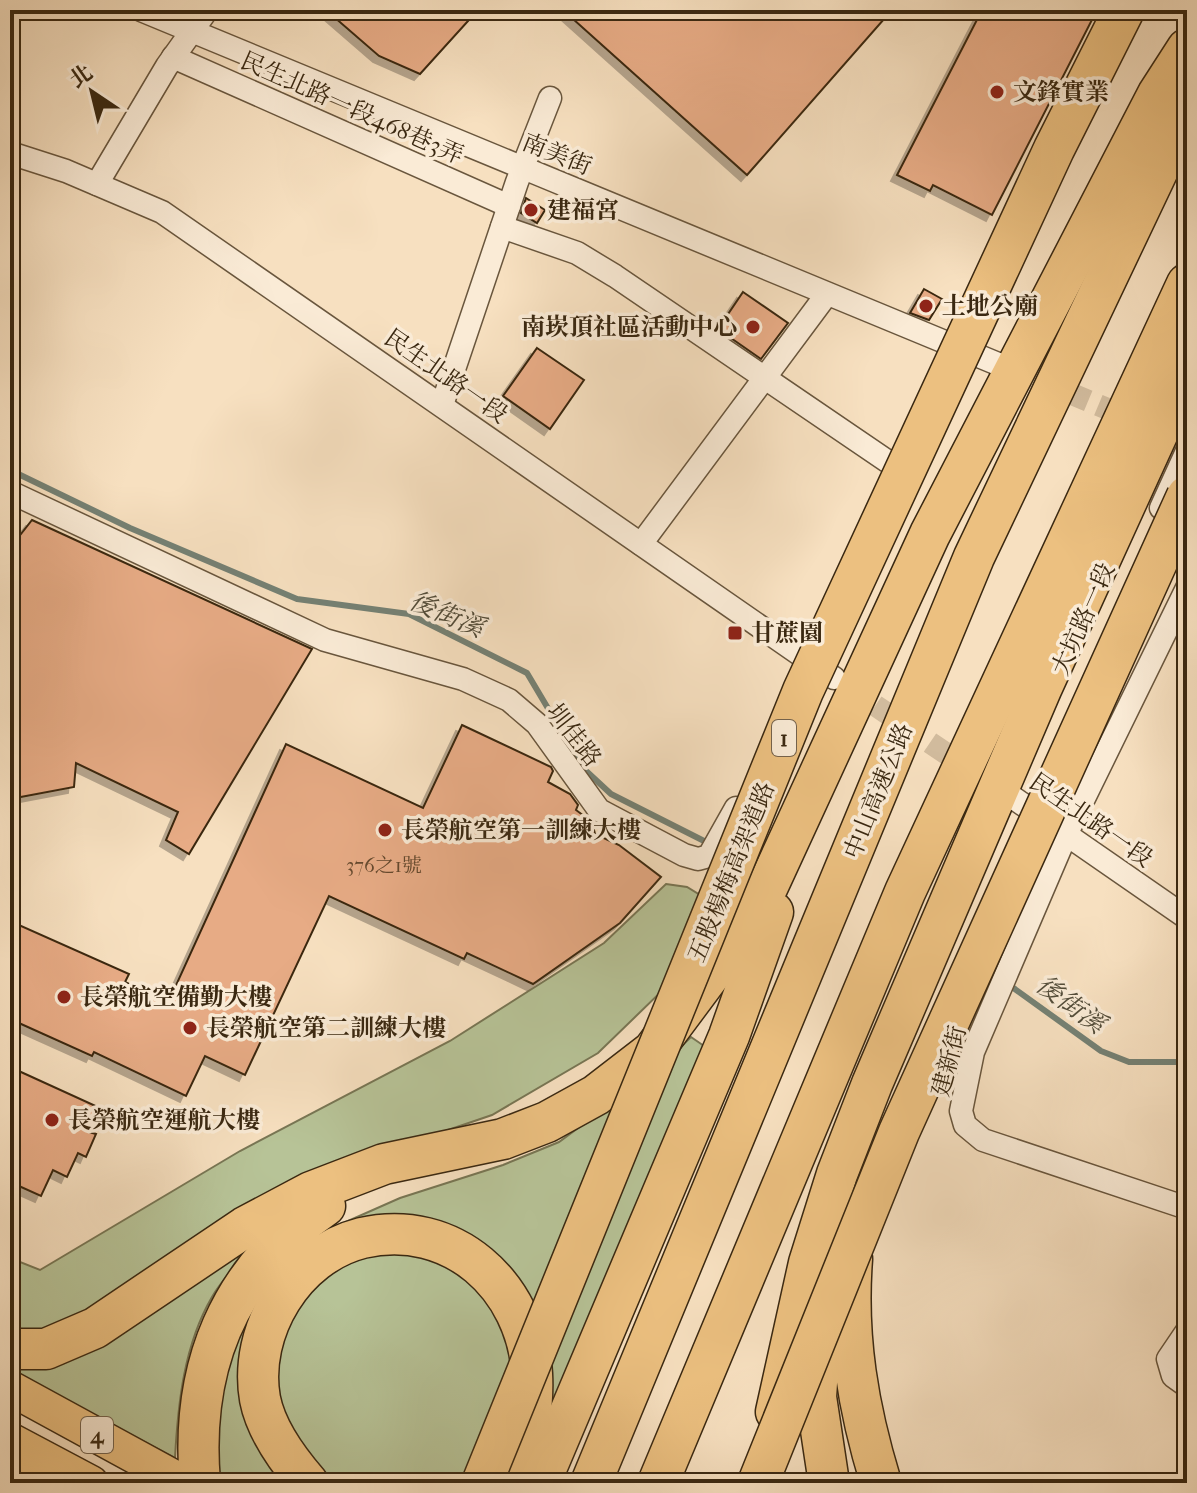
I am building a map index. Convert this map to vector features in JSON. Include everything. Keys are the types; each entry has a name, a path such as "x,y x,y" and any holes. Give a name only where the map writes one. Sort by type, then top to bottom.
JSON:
{"highway":[{"name":"五股楊梅高架道路","path":"482,1483 803,691 1054,149 1124,10"},
{"path":"10,1349 46,1349 95,1328 245,1227 311,1192 384,1164 503,1139 547,1122 596,1095 653,1051 755,914 944,506 1151,107 1187,49"},
{"name":"中山高速公路","path":"591,1483 974,557 1187,109"},
{"path":"658,1483 905,892 1187,284"},
{"path":"769,1483 775,1420 788,1347 809,1263 837,1174 872,1084 1042,687 1187,369"},
{"path":"758,1483 899,1132 1187,496"},
{"path":"540,1483 729,1036 776,905 796,827"},
{"path":"829,1483 816,1397 821,1330 837,1225 872,1084"},
{"path":"872,1084 848,1313 857,1391 881,1483"},
{"path":"200,1483 198,1423 205,1376 221,1327 249,1278 287,1235 309,1217 410,1160"},
{"path":"308,1483 284,1452 260,1399 260,1346 277,1305 293,1280 324,1256 360,1238 399,1235 434,1241 462,1253 486,1269 516,1308 526,1335 532,1374 531,1411 519,1483"},
{"path":"10,1465 42,1483"},
{"path":"10,1478 18,1483"}],"main road":[{"name":"4","path":"10,1388 184,1483"},
{"name":"4","path":"10,1440 91,1483"},
{"path":"10,1455 60,1483"}],"street":[{"name":"南美街","path":"141,10 998,364"},
{"path":"97,184 173,57 207,10"},
{"name":"民生北路一段468巷3弄","path":"173,57 577,253 887,461"},
{"path":"442,405 550,98"},
{"name":"民生北路一段","path":"10,153 97,184 162,212 834,678"},
{"path":"641,544 827,294"},
{"name":"大坑路一段","path":"1027,808 1182,443"},
{"name":"圳佳路","path":"10,492 325,640 463,679 509,700 537,724 599,810 684,855 698,859 715,848 806,659"},
{"path":"1066,835 1187,588"},
{"name":"民生北路一段","path":"1005,792 1187,918"},
{"name":"建新街","path":"1066,835 973,1052 961,1111 973,1134 1187,1208"},
{"path":"1187,1331 1168,1359 1173,1376 1187,1386"}],"green space":[{"path":"666,884 687,887 700,895 667,986 598,1053 492,1115 322,1173 146,1283 28,1339 10,1335 10,1258 40,1270 240,1151 450,1041 604,943"},
{"path":"691,1037 707,1048 543,1444 507,1272 332,1228 400,1198 503,1165 559,1142 658,1069"},
{"path":"243,1248 246,1253 216,1291 195,1335 184,1375 175,1458 10,1371 10,1361"},
{"path":"418,1250 464,1269 513,1336 508,1483 326,1483 287,1434 271,1377 280,1325 315,1279 365,1252"},
{"path":"258,1298 288,1483 235,1483 215,1473 214,1418 229,1353"}],"building":[{"path":"326,10 478,10 420,74 379,56"},
{"path":"563,10 892,10 747,175"},
{"name":"文鋒實業","path":"982,10 1097,10 992,215 933,185 930,191 897,175"},
{"name":"建福宮","path":"526,198 545,210 537,223 521,213"},
{"name":"土地公廟","path":"924,289 942,299 929,320 910,313"},
{"name":"南崁頂社區活動中心","path":"743,292 788,323 761,359 718,329"},
{"path":"537,348 584,380 550,429 503,396"},
{"path":"32,520 312,649 189,854 166,840 178,812 76,763 74,787 10,799 10,548"},
{"path":"462,725 551,767 553,771 548,782 570,794 578,805 576,810 592,822 595,834 619,845 661,877 620,923 533,984 467,953 464,959 329,896 245,1075 205,1056 186,1096 94,1052 92,1056 10,1019 10,921 129,974 125,982 168,1003 286,744 423,808"},
{"name":"長榮航空運航大樓","path":"10,1067 100,1108 89,1132 96,1134 86,1157 78,1153 67,1177 53,1170 41,1196 10,1182"}],"waterway":[{"name":"後街溪","path":"10,470 130,528 297,599 409,614 527,673 584,769 611,794 712,845"},
{"name":"後街溪","path":"987,969 1101,1051 1129,1062 1187,1062"}],"tunnel":[{"path":"1007,367 1134,420"},
{"path":"848,687 972,771"}],"place":[{"name":"文鋒實業","path":"997,92"},
{"name":"建福宮","path":"531,210"},
{"name":"土地公廟","path":"926,306"},
{"name":"南崁頂社區活動中心","path":"753,327"},
{"name":"甘蔗園","path":"735,633"},
{"name":"長榮航空第一訓練大樓","path":"385,830"},
{"name":"長榮航空備勤大樓","path":"64,997"},
{"name":"長榮航空第二訓練大樓","path":"190,1028"},
{"name":"長榮航空運航大樓","path":"52,1120"}]}
